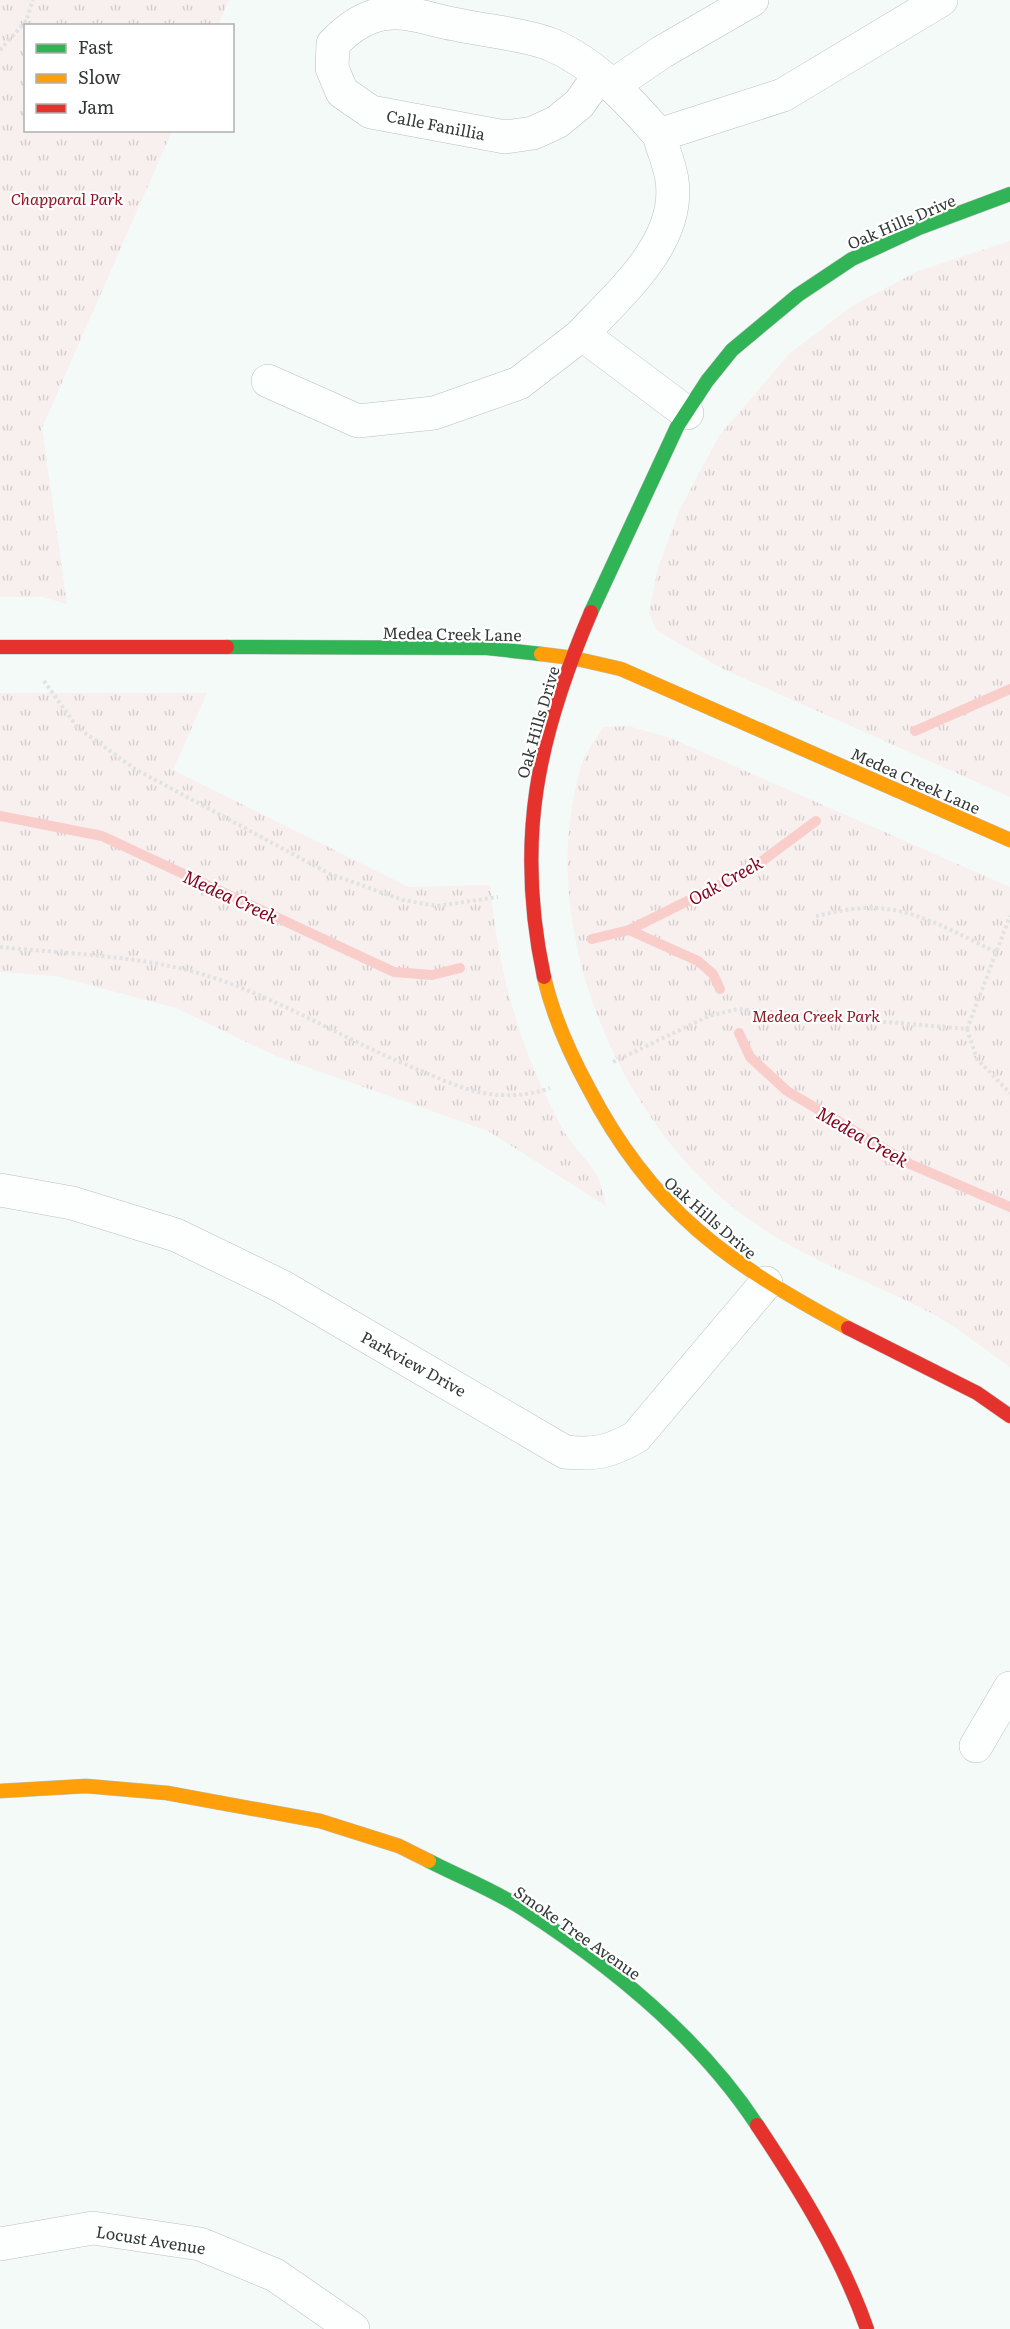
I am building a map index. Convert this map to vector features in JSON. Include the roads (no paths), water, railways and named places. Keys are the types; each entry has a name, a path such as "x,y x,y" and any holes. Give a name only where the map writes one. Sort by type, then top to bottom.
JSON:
{"street":[{"path":"605,81 662,52 752,0"},
{"path":"268,381 358,421 434,413 519,383 580,336 641,271 669,223 672,181 659,135 783,95 941,0"},
{"name":"Calle Fanillia","path":"605,81 557,122 533,133 505,137 371,112 342,93 332,68 333,44 351,26 395,13 551,44 605,81 636,109 659,135"},
{"name":"Oak Hills Drive","path":"1010,194 865,251 800,291 725,358 663,453 573,658 538,771 530,832 529,893 544,982 561,1033 580,1076 621,1147 653,1189 678,1214 743,1268 766,1283 977,1393 1010,1416"},
{"path":"580,336 591,341 687,414"},
{"name":"Medea Creek Lane","path":"0,647 487,648 573,658 621,669 1010,840"},
{"name":"Parkview Drive","path":"0,1190 72,1203 176,1235 281,1286 565,1452 592,1454 614,1449 636,1437 766,1283"},
{"path":"976,1746 1010,1688"},
{"name":"Smoke Tree Avenue","path":"0,1791 86,1786 168,1793 320,1821 399,1846 522,1908 615,1976 676,2027 735,2091 789,2173 855,2294 867,2329"},
{"name":"Locust Avenue","path":"0,2244 93,2228 200,2244 275,2275 353,2329"}],"waterway":[{"name":"Oak Creek","path":"915,731 1010,689"},
{"name":"Medea Creek","path":"0,816 102,836 394,972 432,975 460,968"},
{"name":"Oak Creek","path":"629,930 750,870 816,821"},
{"name":"Medea Creek","path":"592,939 629,930 698,961 713,974 720,989"},
{"name":"Medea Creek","path":"739,1033 750,1057 787,1091 910,1164 1010,1207"}],"park label":[{"name":"Chapparal Park","path":"67,198"},
{"name":"Medea Creek Park","path":"816,1015"}]}
